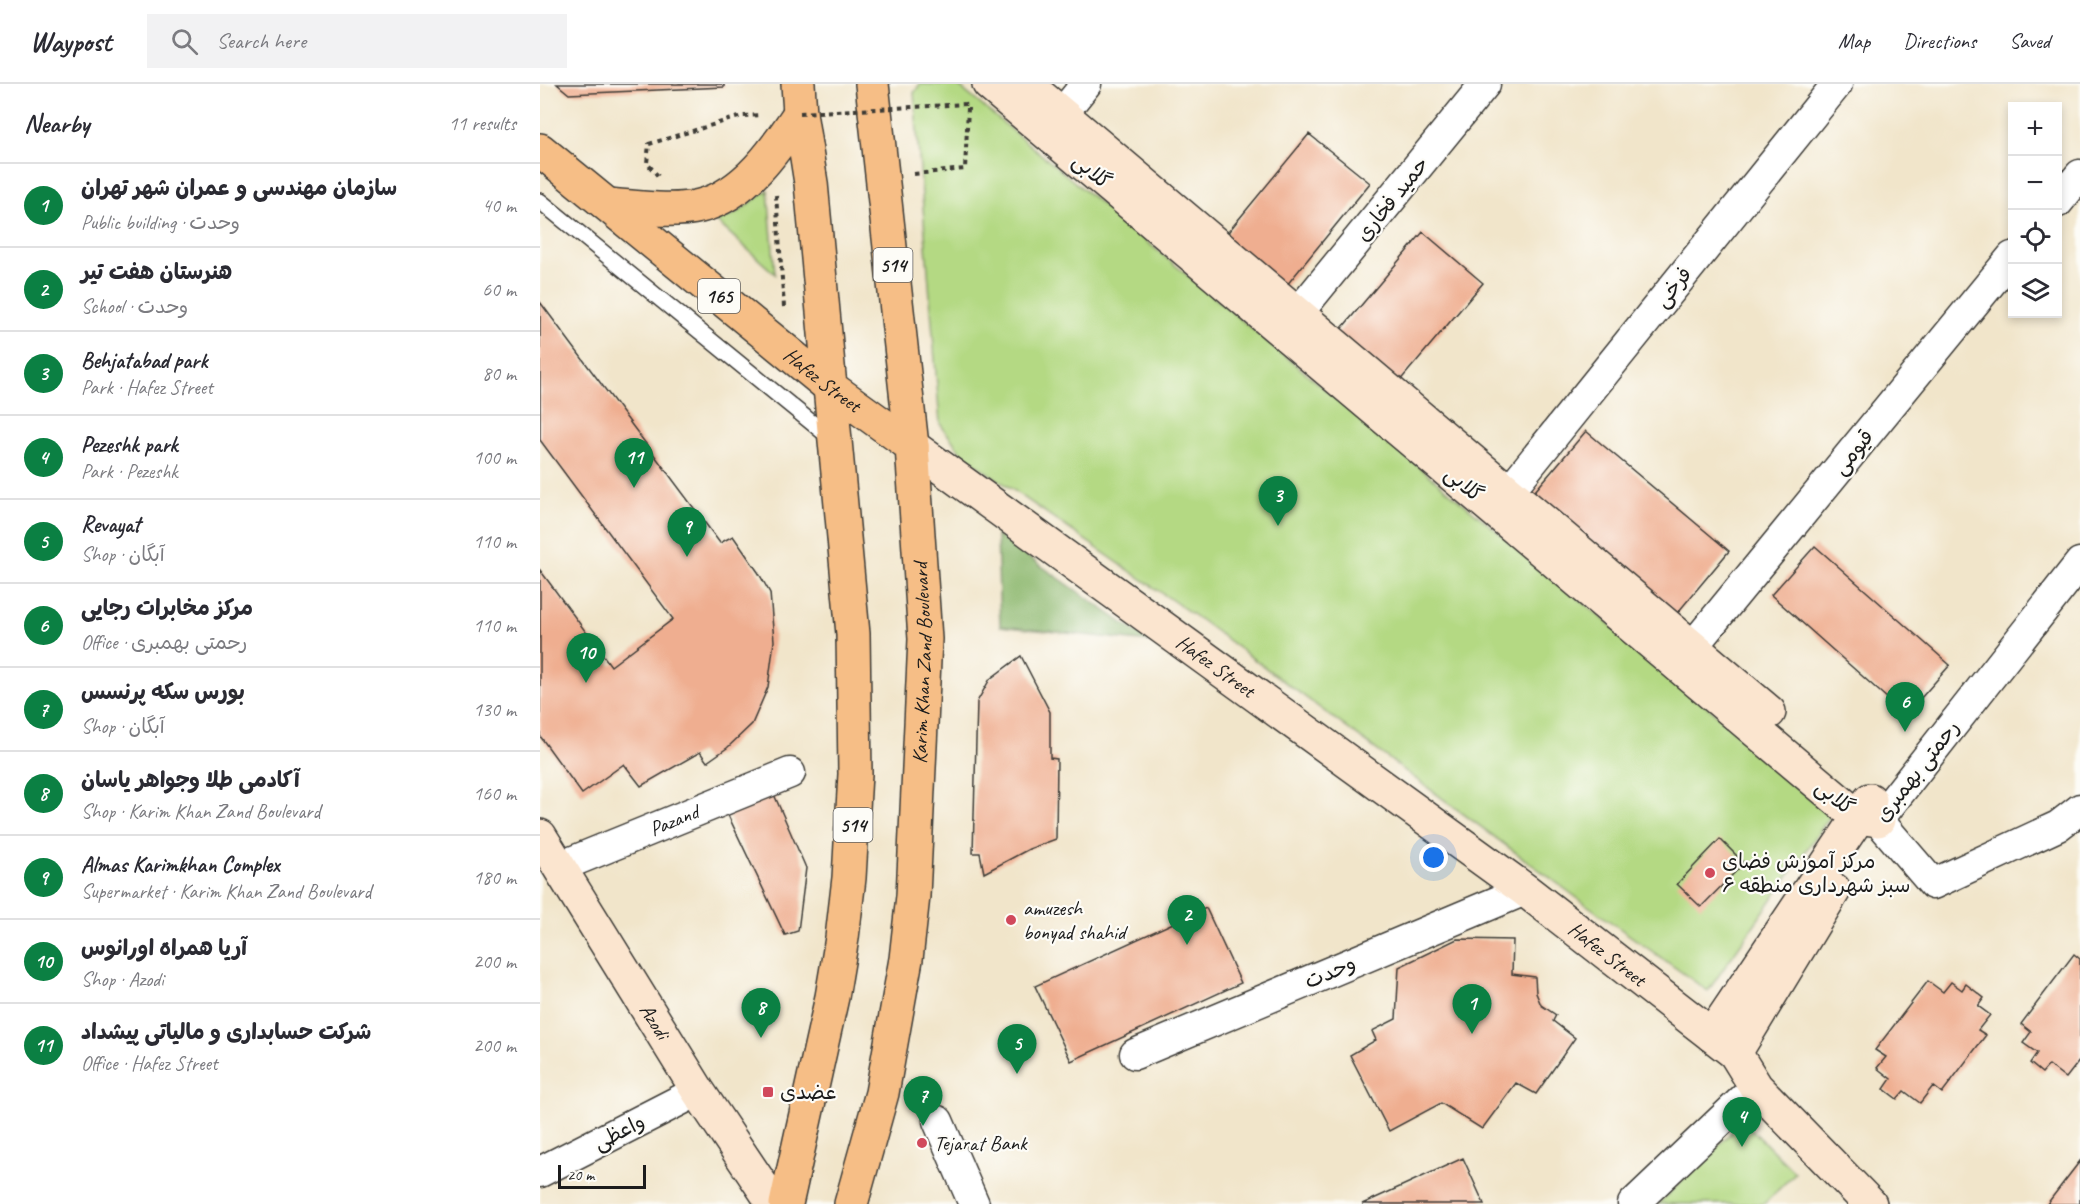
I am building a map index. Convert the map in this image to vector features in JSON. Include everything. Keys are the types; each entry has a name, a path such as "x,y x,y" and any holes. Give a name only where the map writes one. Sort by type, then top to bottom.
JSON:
{"main road":[{"name":"Karim Khan Zand Boulevard","path":"851,1204 882,1093 906,959 913,896 925,639 912,446 872,84"},
{"path":"608,206 676,209 700,206 718,199 737,187 755,171 784,137 799,99"},
{"name":"514","path":"786,1204 832,997 848,888 856,744 853,633 811,183 799,99"},
{"name":"Hafez Street","path":"540,150 830,387 912,446"}],"street":[{"name":"گلابی","path":"1026,84 1055,124 1686,655 1868,812"},
{"path":"1055,124 1086,84"},
{"name":"حمید فخاری","path":"1290,322 1485,84"},
{"name":"فرخی","path":"1501,500 1837,84"},
{"name":"گلابی","path":"978,94 1055,124"},
{"path":"2062,197 2080,175"},
{"name":"قیومی","path":"1686,655 2008,263"},
{"name":"Hafez Street","path":"912,446 1525,890 1723,1044 1756,1087 1870,1204"},
{"name":"رحمتی بهمبری","path":"1723,1044 1868,812 2080,563"},
{"name":"Pazand","path":"559,867 790,773"},
{"path":"1868,812 1933,885 2058,826 2080,809"},
{"name":"Azodi","path":"540,836 698,1091 774,1204"},
{"name":"وحدت","path":"1135,1054 1525,890"},
{"path":"1634,1204 1756,1087"},
{"name":"واعظی","path":"540,1172 698,1091"},
{"path":"938,1120 974,1204"}],"lane":[{"path":"540,201 835,441"}],"path":[{"path":"799,99 978,94 965,169 884,177"},
{"path":"660,180 646,163 649,144 742,116"},
{"path":"775,190 787,351"}],"green space":[{"path":"920,84 956,84 1677,680 1831,815 1708,991 1584,903 1202,621 964,456 940,424 914,93"},
{"path":"768,190 775,274 716,221 735,214"},
{"path":"997,535 1150,642 1000,626"},
{"path":"1743,1121 1795,1173 1764,1204 1658,1204"}],"building":[{"path":"557,84 724,84 724,87 569,94"},
{"path":"1309,134 1370,183 1282,291 1220,242"},
{"path":"1423,232 1483,283 1392,390 1332,340"},
{"path":"540,302 720,543 733,536 770,593 774,641 768,687 752,724 727,748 707,762 700,752 641,786 624,764 582,794 540,736 540,570 611,666 673,619 540,440"},
{"path":"1586,431 1729,551 1674,617 1530,497"},
{"path":"1815,546 1950,665 1906,715 1771,595"},
{"path":"1021,656 1050,712 1050,758 1057,759 1056,839 1029,849 984,873 980,853 973,853 977,702 990,679"},
{"path":"773,792 806,868 798,931 785,935 728,815"},
{"name":"مرکز آموزش فضای سبز شهرداری منطقه ۶","path":"1720,839 1744,863 1701,907 1677,884"},
{"path":"1206,908 1241,983 1071,1061 1035,986"},
{"path":"1457,939 1513,940 1512,974 1535,977 1536,993 1541,1005 1556,1015 1553,1021 1575,1038 1536,1094 1516,1083 1482,1129 1441,1103 1389,1131 1350,1055 1376,1040 1372,1031 1396,1019 1399,967"},
{"path":"2074,954 2080,959 2080,1060 2066,1078 2049,1065 2042,1073 2030,1063 2037,1053 2023,1043 2031,1032 2021,1024"},
{"path":"1928,981 1943,992 1951,982 1962,990 1966,984 1984,998 1978,1006 1990,1015 1978,1030 1986,1035 1942,1093 1933,1086 1920,1103 1904,1091 1897,1099 1884,1089 1891,1079 1877,1068 1886,1057 1875,1050"},
{"path":"1463,1158 1484,1204 1362,1204 1369,1201"},
{"path":"2080,1161 2080,1204 2047,1204"}],"place":[{"name":"شرکت حسابداری و مالیاتی پیشداد","path":"634,488"},
{"name":"Behjatabad park","path":"1278,526"},
{"name":"Almas Karimkhan Complex","path":"687,557"},
{"name":"آریا همراه اورانوس","path":"586,683"},
{"name":"مرکز مخابرات رجایی","path":"1905,732"},
{"name":"مرکز آموزش فضای سبز شهرداری منطقه ۶","path":"1710,873"},
{"name":"amuzesh bonyad shahid","path":"1011,920"},
{"name":"هنرستان هفت تیر","path":"1187,945"},
{"name":"سازمان مهندسی و عمران شهر تهران","path":"1472,1034"},
{"name":"آکادمی طلا وجواهر یاسان","path":"761,1038"},
{"name":"Revayat","path":"1017,1074"},
{"name":"عضدی","path":"768,1092"},
{"name":"بورس سکه پرنسس","path":"923,1126"},
{"name":"Tejarat Bank","path":"922,1143"},
{"name":"Pezeshk park","path":"1742,1147"}]}
